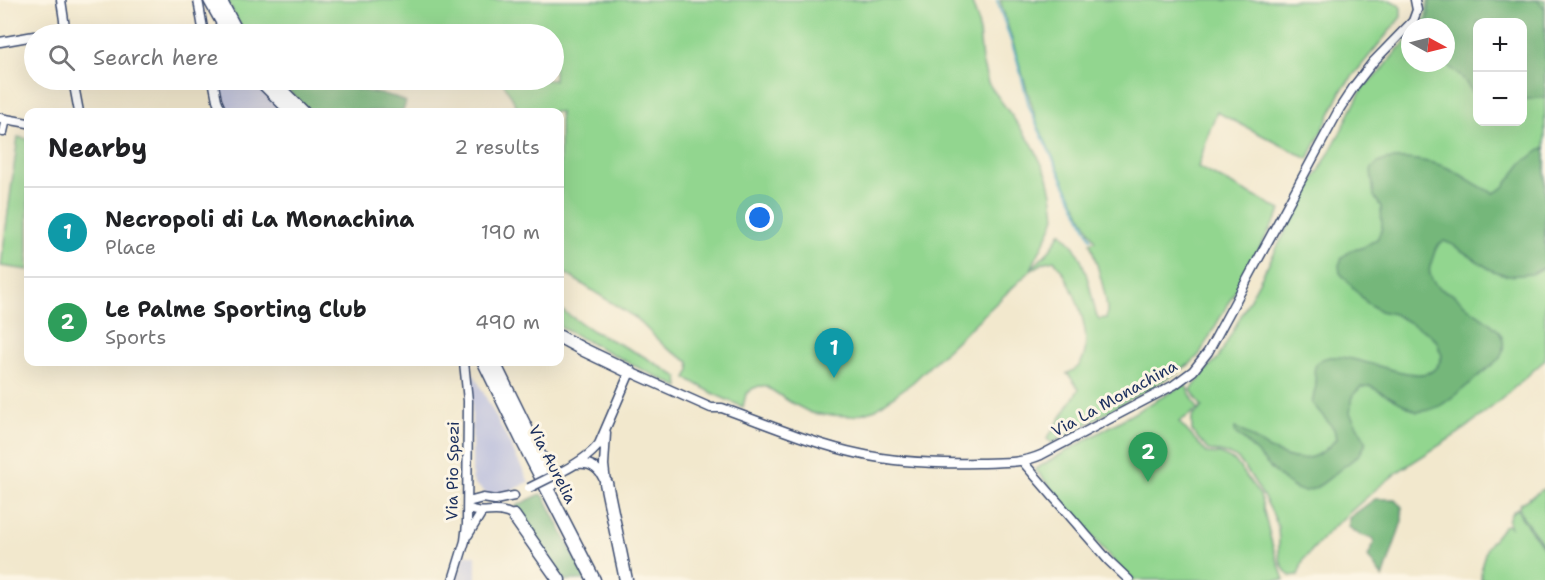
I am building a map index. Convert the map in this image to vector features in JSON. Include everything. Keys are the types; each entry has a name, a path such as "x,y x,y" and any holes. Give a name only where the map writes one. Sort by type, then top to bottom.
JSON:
{"highway":[{"path":"210,0 223,24"},
{"path":"220,0 233,24"},
{"path":"270,90 288,108"},
{"path":"281,90 299,108"},
{"path":"564,339 630,372"},
{"name":"Via Aurelia","path":"486,366 594,580"},
{"name":"Via Aurelia","path":"495,366 603,580"},
{"path":"606,483 626,580"},
{"path":"514,516 559,580"}],"street":[{"path":"61,0 64,24"},
{"path":"198,0 202,24"},
{"name":"Via La Monachina","path":"630,372 711,408 722,408 858,454 892,460 923,462 1023,462 1041,455 1174,385 1200,364 1340,108 1377,57 1413,21 1417,10 1416,0"},
{"path":"0,42 24,38"},
{"path":"75,90 78,108"},
{"path":"215,90 220,108"},
{"path":"3,132 3,119 24,122"},
{"name":"Via Pio Spezi","path":"453,580 465,541 468,505 468,397 464,366"},
{"path":"465,541 486,511 576,464 597,447 630,372"},
{"path":"606,483 604,465 607,427"},
{"path":"1023,462 1108,560 1129,580"},
{"path":"576,464 593,466 600,472 606,483"},
{"path":"468,482 483,498 495,500 514,496"},
{"path":"514,496 511,508 514,516"},
{"path":"483,498 468,505 474,511 502,511 514,516"}],"shaded area":[{"path":"221,90 265,90 283,108 227,108"},
{"path":"474,374 529,482 494,496 487,494 474,483 472,478 472,377"},
{"path":"465,554 476,556 476,580 456,580"}],"green space":[{"path":"227,0 971,0 978,21 982,61 988,83 1032,144 1048,177 1052,194 1055,216 1031,269 1050,250 1061,232 1080,257 1099,319 1106,318 1107,312 1102,282 1090,243 1095,241 1037,123 1000,0 1390,0 1401,8 1401,17 1343,88 1308,159 1217,112 1198,167 1281,210 1199,355 1176,373 1053,443 1047,439 1079,389 1066,374 1078,367 1086,346 1079,308 1070,285 1054,260 1045,262 1030,271 913,382 876,409 853,416 811,413 767,387 759,386 746,394 743,407 686,378 690,370 689,362 665,347 636,318 564,273 564,108 518,108 508,90 564,90 564,24 239,24"},
{"path":"1428,0 1545,0 1545,360 1459,433 1402,469 1376,489 1331,529 1304,559 1298,575 1290,576 1280,558 1277,524 1252,478 1235,457 1208,450 1192,431 1192,417 1202,407 1191,390 1218,358 1363,87 1381,72 1401,47 1401,72 1455,72 1455,18 1425,18"},
{"path":"1430,0 1537,0 1545,8 1545,97 1527,99 1527,18 1473,18 1473,93 1455,71 1455,18 1428,18"},
{"path":"288,90 361,90 395,97 406,102 404,108 305,108"},
{"path":"18,137 24,138 24,269 1,266"},
{"path":"1545,147 1545,267 1532,274 1508,276 1491,270 1444,241 1436,249 1429,270 1437,286 1490,323 1501,335 1503,349 1500,358 1462,390 1440,406 1429,410 1417,412 1370,386 1361,387 1353,395 1350,413 1366,441 1362,451 1326,481 1311,490 1302,491 1288,484 1235,433 1235,428 1278,453 1296,458 1312,457 1336,439 1334,429 1312,403 1316,385 1314,370 1318,362 1328,357 1341,357 1407,373 1421,374 1432,371 1442,356 1437,342 1430,334 1394,314 1380,311 1367,303 1340,273 1339,265 1342,258 1350,251 1364,247 1377,239 1382,229 1381,207 1374,196 1371,170 1385,160 1423,161 1448,168 1494,193 1503,188 1523,162"},
{"path":"564,312 593,331 643,356 678,377 679,387 564,329"},
{"path":"1185,384 1198,409 1179,422 1207,453 1220,454 1235,461 1260,495 1284,580 1134,580 1116,564 1035,469"},
{"path":"1545,488 1545,547 1523,518 1519,508 1521,503"},
{"path":"541,494 586,580 564,580 516,511 516,506"},
{"path":"1375,499 1395,499 1402,507 1402,521 1383,578 1368,557 1374,543 1372,538 1360,535 1349,527 1349,518"},
{"path":"1517,508 1522,519 1545,549 1545,580 1481,580 1482,563 1487,547 1504,526 1510,527 1509,516"}],"waterway":[{"path":"997,0 1017,59 1029,106 1091,239"}],"place":[{"name":"Necropoli di La Monachina","path":"834,378"},
{"name":"Le Palme Sporting Club","path":"1148,482"}]}
